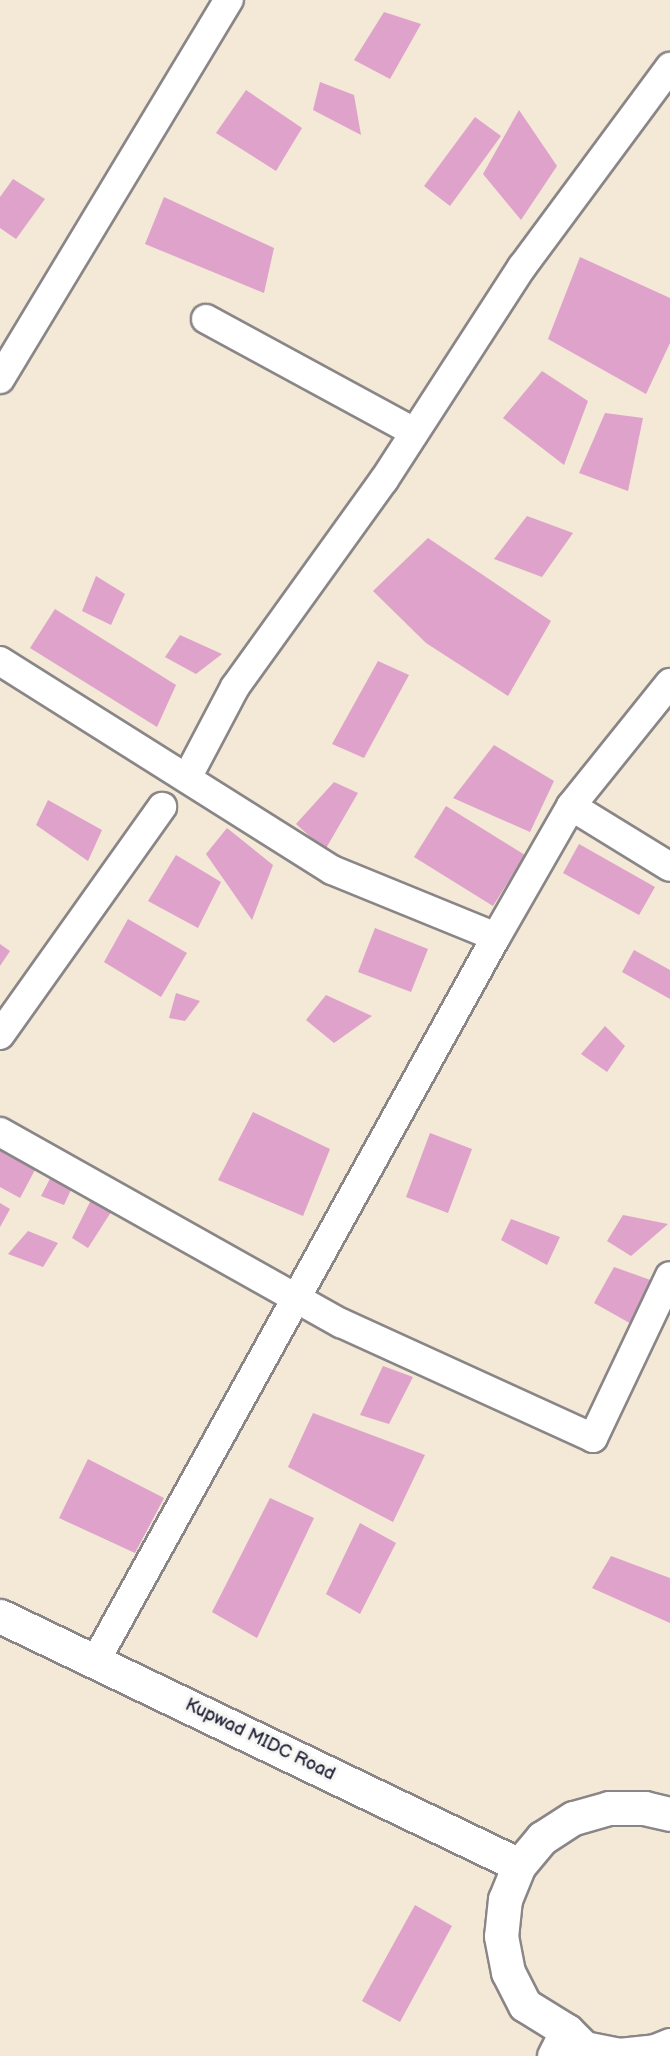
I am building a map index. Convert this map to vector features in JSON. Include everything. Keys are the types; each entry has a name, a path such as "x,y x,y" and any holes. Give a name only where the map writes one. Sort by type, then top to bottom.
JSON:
{"main road":[{"name":"Kupwad MIDC Road","path":"0,1616 96,1660 519,1865"},
{"path":"670,1814 645,1808 609,1808 573,1818 542,1838 519,1865 505,1899 501,1936 508,1972 525,2005 561,2043 619,2055 656,2051 670,2045"}],"street":[{"path":"0,379 229,0"},
{"path":"187,778 235,687 384,480 522,267 670,67"},
{"path":"206,319 414,432"},
{"path":"0,661 332,870 496,937"},
{"path":"96,1660 496,937 572,806 670,683"},
{"path":"572,806 670,867"},
{"path":"0,1035 162,807"},
{"path":"0,1132 296,1300 593,1438 670,1276"}],"building":[{"path":"384,12 421,24 390,79 354,60"},
{"path":"320,82 354,95 361,135 313,110"},
{"path":"246,90 302,128 276,171 216,133"},
{"path":"519,110 557,166 521,220 483,174"},
{"path":"475,117 501,136 450,206 424,186"},
{"path":"13,179 45,199 16,239 0,228 0,197"},
{"path":"164,197 274,248 264,293 145,244"},
{"path":"580,257 670,298 670,343 646,394 548,339"},
{"path":"542,371 588,401 564,465 503,418"},
{"path":"605,413 643,418 628,491 579,473"},
{"path":"527,516 573,533 542,577 494,559"},
{"path":"428,538 551,621 508,696 426,643 373,591"},
{"path":"96,576 125,594 111,625 82,611"},
{"path":"55,609 176,685 157,727 30,648"},
{"path":"180,635 222,654 196,674 165,657"},
{"path":"378,661 409,675 364,758 332,744"},
{"path":"494,745 554,781 530,832 453,798"},
{"path":"334,782 358,793 325,850 296,824"},
{"path":"48,800 102,830 88,861 36,825"},
{"path":"446,806 525,855 493,906 414,857"},
{"path":"227,828 273,865 252,920 206,854"},
{"path":"579,844 655,887 639,915 563,873"},
{"path":"176,855 221,882 198,928 148,901"},
{"path":"128,919 187,953 161,997 104,962"},
{"path":"375,928 428,949 411,992 358,972"},
{"path":"0,944 10,951 0,966"},
{"path":"634,950 670,970 670,999 622,972"},
{"path":"176,993 200,1001 185,1021 169,1018"},
{"path":"326,995 372,1016 334,1043 306,1020"},
{"path":"605,1026 625,1046 607,1072 581,1054"},
{"path":"253,1112 330,1149 303,1216 218,1180"},
{"path":"430,1133 472,1149 448,1213 406,1197"},
{"path":"0,1147 36,1168 20,1198 0,1187"},
{"path":"54,1171 76,1179 64,1205 41,1196"},
{"path":"93,1196 113,1209 88,1248 72,1238"},
{"path":"0,1203 10,1209 0,1227"},
{"path":"623,1215 668,1224 631,1256 607,1241"},
{"path":"511,1219 560,1237 547,1265 501,1240"},
{"path":"28,1231 58,1243 43,1267 8,1254"},
{"path":"614,1267 656,1282 635,1326 594,1303"},
{"path":"383,1366 413,1377 389,1424 360,1415"},
{"path":"313,1413 425,1455 393,1522 288,1467"},
{"path":"88,1459 164,1498 135,1553 59,1518"},
{"path":"270,1498 314,1518 257,1638 212,1612"},
{"path":"360,1523 396,1543 360,1614 326,1594"},
{"path":"611,1556 670,1578 670,1623 592,1588"},
{"path":"415,1905 452,1926 400,2022 362,2001"}]}
